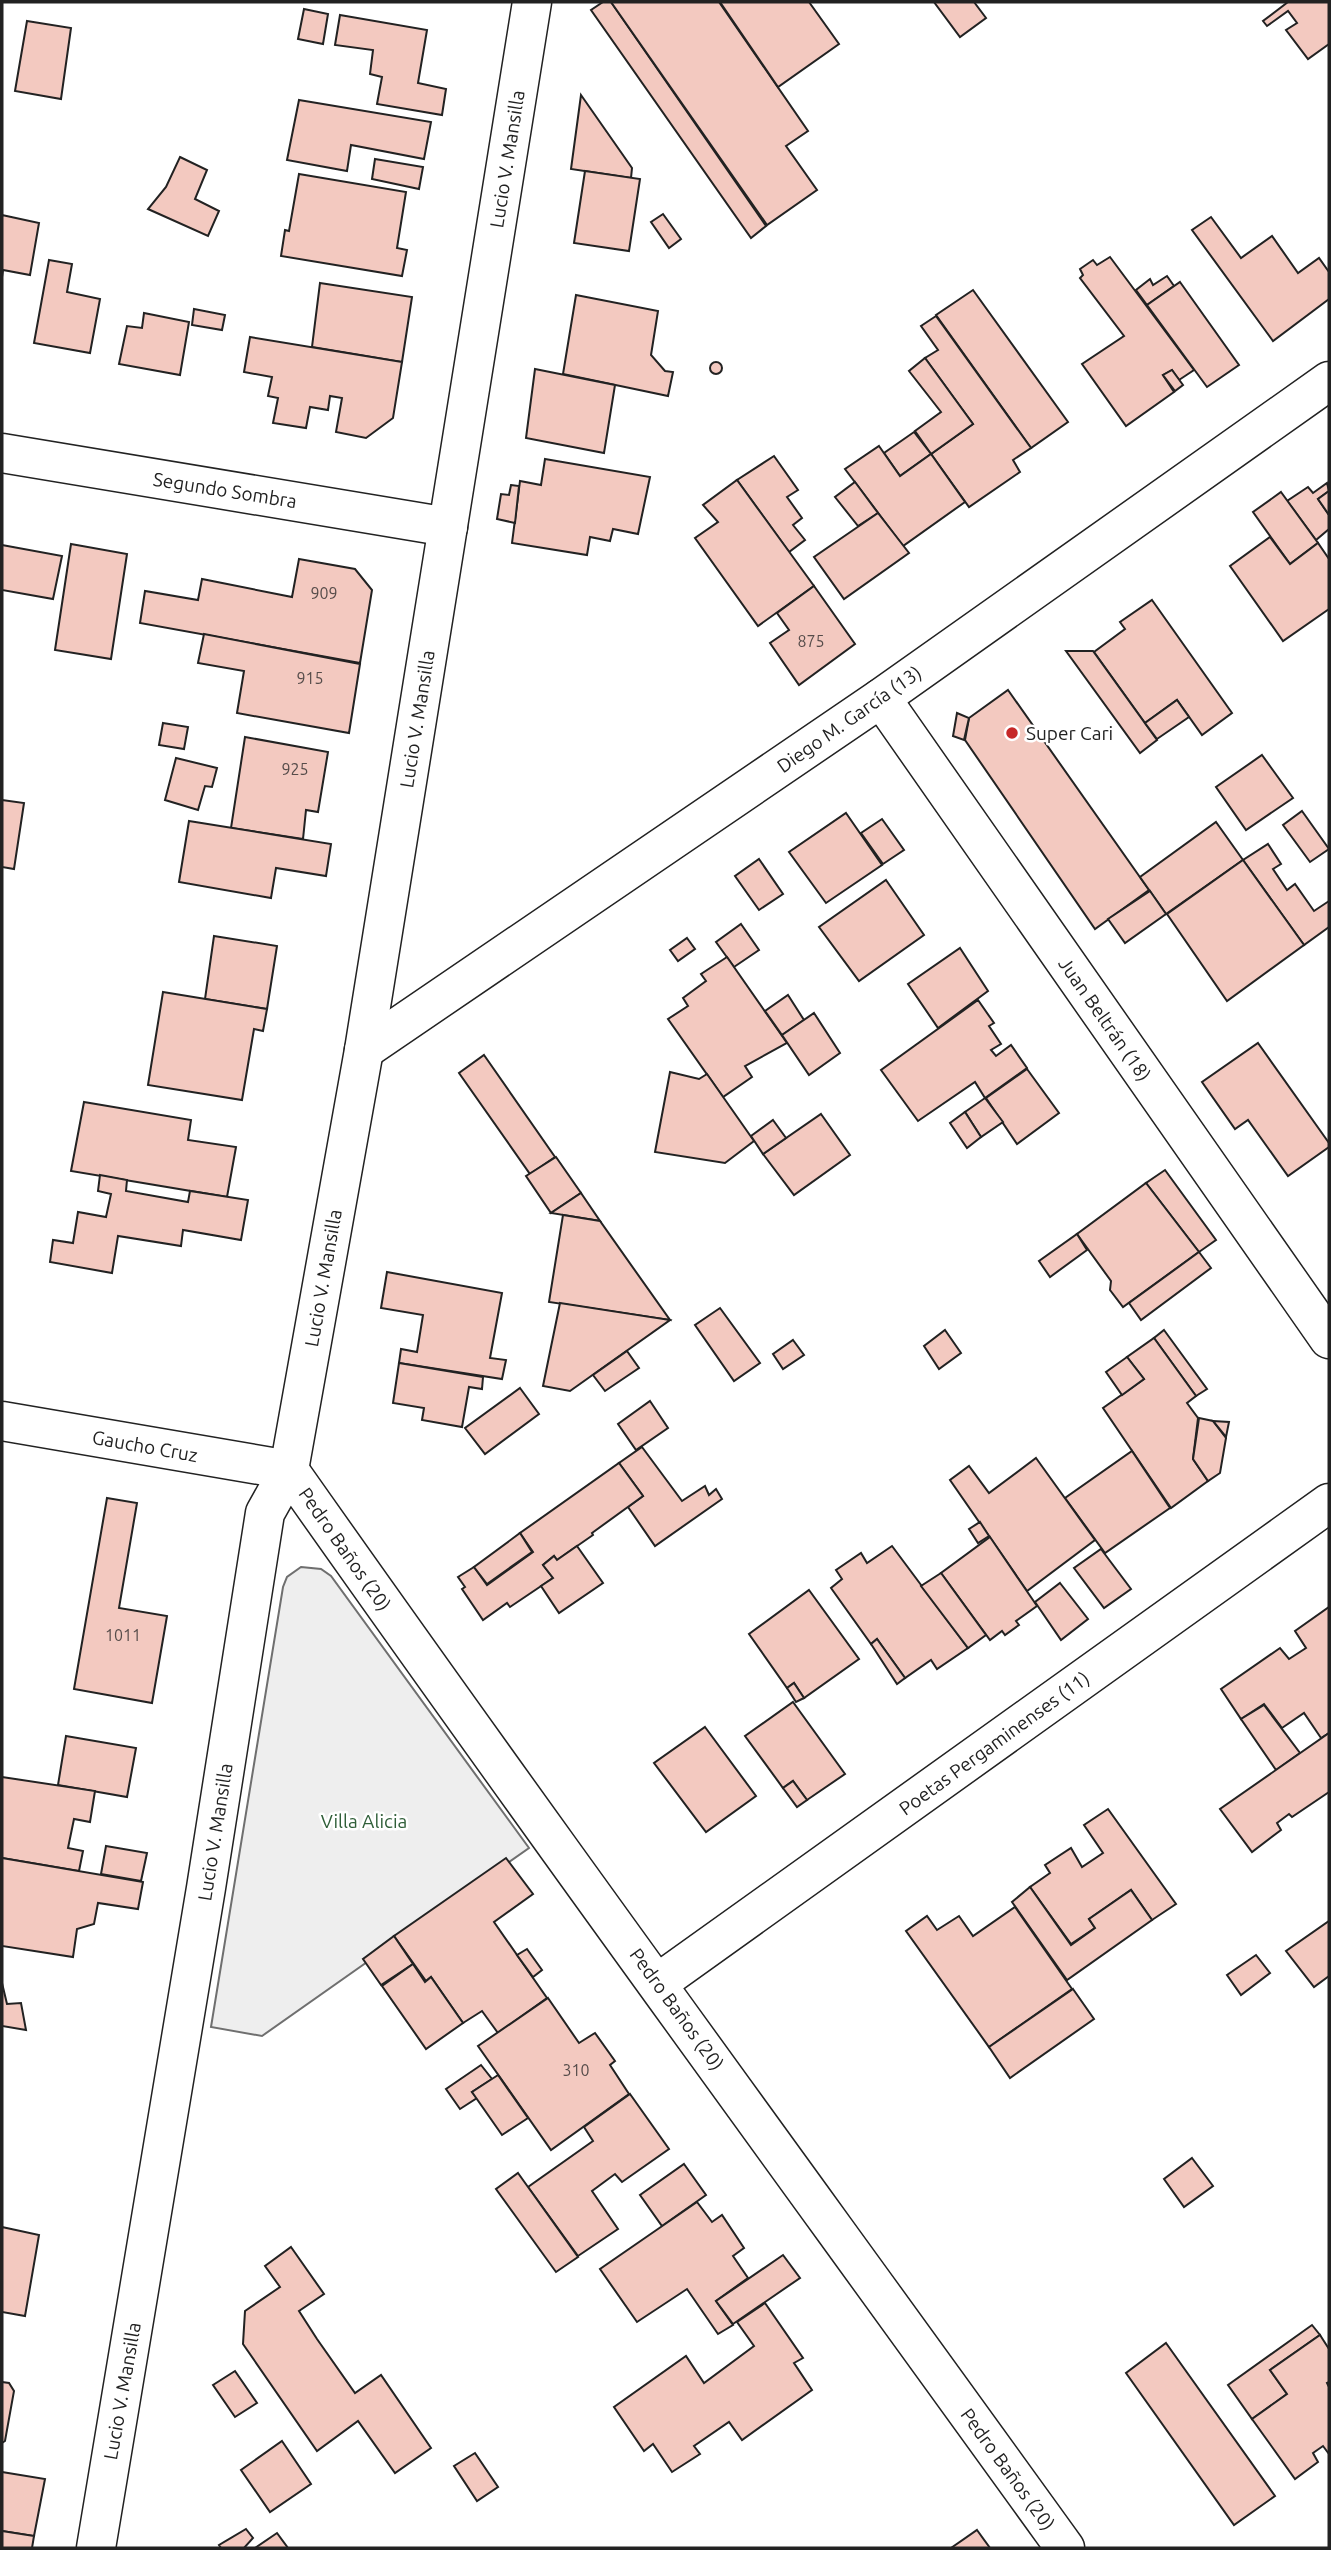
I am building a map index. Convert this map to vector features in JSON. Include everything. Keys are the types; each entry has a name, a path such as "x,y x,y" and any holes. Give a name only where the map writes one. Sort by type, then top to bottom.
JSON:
{"street":[{"name":"Lucio V. Mansilla","path":"96,2548 206,1888 265,1513 289,1470 364,1050 532,2"},
{"name":"Diego M. García (13)","path":"364,1050 881,698 1329,381"},
{"name":"Segundo Sombra","path":"2,453 448,527"},
{"name":"Juan Beltrán (18)","path":"881,698 1329,1339"},
{"name":"Gaucho Cruz","path":"2,1421 289,1470"},
{"name":"Pedro Baños (20)","path":"289,1470 513,1787 658,1983 1065,2548"},
{"name":"Poetas Pergaminenses (11)","path":"658,1983 1329,1503"}],"green space":[{"name":"Villa Alicia","path":"301,1567 321,1569 331,1576 529,1848 262,2036 211,2027 283,1587 287,1577"}],"building":[{"path":"603,2 611,2 766,226 751,238 591,10"},
{"path":"611,2 719,2 808,131 786,146 817,190 767,225"},
{"path":"720,2 809,2 839,44 778,87"},
{"path":"934,2 974,2 986,18 960,37"},
{"path":"1288,2 1329,2 1329,44 1308,59 1286,30 1297,23 1288,11 1267,26 1263,21"},
{"path":"304,9 328,14 323,44 298,39"},
{"path":"340,15 427,30 418,83 446,89 442,115 377,104 382,77 370,74 373,50 335,45"},
{"path":"27,21 71,28 61,99 15,91"},
{"path":"581,95 632,168 631,178 571,169"},
{"path":"299,100 431,122 424,159 351,145 347,171 287,160"},
{"path":"180,157 207,170 195,199 219,211 208,236 148,209 166,187"},
{"path":"375,159 423,167 419,189 372,179"},
{"path":"585,171 640,179 629,251 574,243"},
{"path":"299,174 406,192 397,248 407,250 402,276 281,256 285,230 289,231"},
{"path":"663,214 681,239 669,248 651,222"},
{"path":"2,215 39,223 30,275 3,270 2,277"},
{"path":"1211,217 1241,258 1272,236 1298,273 1319,258 1329,272 1329,299 1273,341 1192,230"},
{"path":"1110,257 1194,370 1179,380 1172,370 1163,375 1174,392 1126,426 1082,364 1124,336 1080,278 1083,275 1080,269 1093,260 1097,265"},
{"path":"49,260 72,264 67,292 100,299 90,353 34,343"},
{"path":"1167,276 1174,286 1147,305 1136,290 1150,279 1153,285"},
{"path":"1180,282 1239,365 1207,387 1147,305"},
{"path":"320,283 412,297 402,362 312,347"},
{"path":"973,290 1068,422 1031,448 936,315"},
{"path":"576,295 658,311 651,355 665,371 673,372 668,396 563,374"},
{"path":"194,309 225,315 222,330 192,325"},
{"path":"144,313 189,322 180,375 119,364 127,326 142,328"},
{"path":"936,316 1031,448 1013,460 1020,472 969,507 931,454 973,424 925,358 938,350 921,326"},
{"path":"250,337 402,362 393,418 366,438 336,432 342,398 330,396 328,410 310,407 306,428 273,423 278,398 268,396 272,377 244,372"},
{"path":"925,358 973,424 931,454 915,431 941,412 909,371"},
{"path":"716,362 722,368 716,374 710,368"},
{"path":"535,369 615,385 604,453 526,438"},
{"path":"1172,370 1183,385 1175,391 1163,375"},
{"path":"914,432 931,454 900,476 884,453"},
{"path":"879,446 900,476 931,454 965,502 903,546 845,469"},
{"path":"774,456 798,490 787,497 802,518 793,525 805,540 789,552 737,480"},
{"path":"545,459 650,477 638,534 613,529 610,541 590,537 587,555 512,543 520,481 541,485"},
{"path":"737,480 814,586 758,626 695,538 718,522 703,505"},
{"path":"855,482 878,513 858,526 835,497"},
{"path":"1327,483 1329,491 1318,499 1329,515 1329,529 1316,540 1287,501 1308,487 1313,493"},
{"path":"511,485 519,486 515,523 497,519 501,494 509,495"},
{"path":"1329,491 1329,515 1318,499"},
{"path":"1281,492 1318,543 1290,564 1253,512"},
{"path":"878,513 909,553 844,599 814,557"},
{"path":"1270,537 1290,564 1318,543 1329,559 1329,609 1283,641 1230,566"},
{"path":"71,544 127,554 111,659 55,650"},
{"path":"2,545 62,556 53,599 2,590"},
{"path":"299,559 355,569 372,590 360,663 140,623 145,591 198,600 202,579 292,597"},
{"path":"814,586 855,644 799,685 770,643 789,630 777,613"},
{"path":"1152,600 1232,713 1202,735 1177,700 1145,723 1094,652 1125,629 1120,622"},
{"path":"204,634 360,664 349,733 237,713 244,671 198,663"},
{"path":"1066,651 1093,651 1157,740 1140,753"},
{"path":"1008,690 1149,890 1095,929 965,740 969,718"},
{"path":"1177,700 1189,717 1157,739 1145,723"},
{"path":"957,713 969,718 964,740 953,736"},
{"path":"163,723 188,727 184,749 159,745"},
{"path":"245,737 328,752 318,812 306,810 303,839 231,828"},
{"path":"1262,755 1293,798 1246,830 1216,787"},
{"path":"176,758 217,768 212,787 205,786 198,810 165,800"},
{"path":"2,800 24,803 14,869 2,867"},
{"path":"1302,811 1329,849 1310,862 1283,825"},
{"path":"846,813 882,865 826,903 789,852"},
{"path":"882,819 904,850 883,864 861,833"},
{"path":"189,821 331,844 326,876 276,868 271,898 179,882"},
{"path":"1216,822 1243,860 1166,914 1140,877"},
{"path":"1268,844 1281,864 1273,869 1287,890 1295,884 1314,911 1329,901 1329,927 1304,945 1243,860"},
{"path":"759,859 783,894 759,910 735,876"},
{"path":"1243,860 1304,945 1227,1001 1167,914"},
{"path":"886,880 924,935 859,981 819,927"},
{"path":"1150,891 1166,914 1125,943 1108,919"},
{"path":"741,924 759,950 734,967 716,942"},
{"path":"214,936 277,946 267,1009 205,999"},
{"path":"687,938 695,949 678,961 670,950"},
{"path":"960,948 988,991 938,1028 908,984"},
{"path":"727,957 787,1043 745,1066 752,1077 723,1097 668,1019 688,1006 683,998 706,981 701,974"},
{"path":"163,992 267,1009 263,1031 254,1029 242,1100 148,1085"},
{"path":"788,995 804,1020 782,1035 765,1011"},
{"path":"978,1000 994,1023 989,1026 1001,1044 991,1050 996,1056 1011,1045 1027,1068 985,1098 975,1082 918,1121 881,1070"},
{"path":"814,1013 840,1053 809,1075 782,1035"},
{"path":"1258,1043 1329,1143 1329,1147 1288,1176 1248,1120 1235,1129 1202,1082"},
{"path":"484,1055 555,1157 530,1174 459,1073"},
{"path":"1027,1069 1059,1113 1017,1144 986,1098"},
{"path":"670,1072 699,1079 707,1074 754,1141 725,1163 655,1152"},
{"path":"985,1098 1003,1122 981,1137 965,1112"},
{"path":"84,1102 191,1120 188,1140 236,1147 227,1197 71,1171"},
{"path":"965,1112 981,1137 967,1148 950,1123"},
{"path":"821,1114 850,1155 794,1195 763,1154"},
{"path":"773,1120 786,1138 763,1154 751,1136"},
{"path":"556,1157 581,1193 551,1213 526,1176"},
{"path":"1165,1170 1216,1240 1199,1252 1146,1183"},
{"path":"100,1175 127,1180 126,1191 188,1202 190,1191 248,1200 241,1240 183,1230 181,1246 118,1236 112,1273 50,1262 53,1240 73,1243 78,1212 106,1217 111,1194 98,1191"},
{"path":"1146,1183 1199,1252 1123,1307 1110,1290 1111,1281 1077,1234"},
{"path":"581,1193 600,1221 551,1213"},
{"path":"563,1215 600,1221 670,1320 549,1302"},
{"path":"1077,1234 1087,1250 1050,1277 1039,1261"},
{"path":"1199,1252 1211,1268 1141,1320 1129,1303"},
{"path":"387,1272 502,1293 490,1358 506,1360 502,1379 399,1363 401,1349 417,1352 423,1315 381,1308"},
{"path":"560,1303 670,1320 570,1391 543,1386"},
{"path":"720,1308 760,1363 734,1381 695,1325"},
{"path":"945,1330 961,1353 939,1369 924,1346"},
{"path":"1164,1330 1207,1389 1196,1396 1154,1338"},
{"path":"1154,1338 1196,1396 1187,1403 1198,1418 1193,1459 1208,1481 1171,1508 1103,1408 1144,1379 1127,1357"},
{"path":"793,1340 804,1355 783,1369 773,1354"},
{"path":"627,1351 639,1368 605,1391 593,1375"},
{"path":"1127,1357 1144,1379 1122,1395 1106,1372"},
{"path":"399,1363 483,1377 482,1389 469,1387 462,1427 422,1420 424,1408 393,1403"},
{"path":"520,1388 539,1414 485,1454 465,1428"},
{"path":"650,1401 668,1428 636,1450 618,1424"},
{"path":"1199,1418 1213,1421 1226,1438 1220,1473 1208,1481 1193,1459"},
{"path":"1213,1421 1229,1422 1226,1437"},
{"path":"642,1447 682,1501 705,1486 709,1495 716,1489 722,1499 655,1546 628,1507 643,1496 619,1463"},
{"path":"1132,1451 1170,1508 1105,1553 1065,1498"},
{"path":"1036,1458 1095,1540 1027,1591 950,1480 969,1466 989,1493"},
{"path":"619,1463 643,1496 557,1560 554,1556 543,1565 553,1578 510,1607 507,1603 483,1620 462,1589 465,1587 458,1577 474,1567 487,1585 533,1552 520,1533"},
{"path":"107,1498 137,1503 119,1608 167,1616 152,1703 74,1689"},
{"path":"980,1522 989,1536 978,1543 969,1529"},
{"path":"520,1533 532,1552 487,1584 474,1567"},
{"path":"990,1537 1037,1606 1016,1621 1019,1625 1005,1635 1002,1631 990,1640 941,1573"},
{"path":"577,1546 603,1583 559,1613 541,1586 553,1578 543,1565 554,1556 557,1560"},
{"path":"892,1546 968,1648 937,1669 931,1660 905,1678 877,1639 871,1644 831,1588 842,1579 836,1570 861,1553 867,1563"},
{"path":"1101,1549 1131,1589 1104,1608 1074,1568"},
{"path":"941,1573 986,1635 968,1648 921,1586"},
{"path":"1060,1583 1088,1619 1061,1640 1035,1602"},
{"path":"809,1590 859,1659 804,1698 794,1683 787,1688 749,1634"},
{"path":"1329,1607 1329,1733 1321,1738 1304,1713 1282,1728 1264,1704 1241,1719 1221,1689 1280,1648 1289,1659 1306,1648 1295,1631"},
{"path":"877,1639 905,1678 897,1684 871,1644"},
{"path":"794,1683 804,1698 796,1702 787,1688"},
{"path":"793,1702 845,1774 807,1800 793,1781 783,1788 745,1736"},
{"path":"1264,1705 1300,1753 1276,1770 1241,1719"},
{"path":"705,1727 756,1796 706,1832 654,1763"},
{"path":"1329,1733 1329,1792 1292,1817 1289,1814 1277,1823 1281,1830 1252,1852 1220,1809"},
{"path":"66,1736 136,1748 127,1797 58,1785"},
{"path":"2,1777 95,1791 90,1822 74,1819 68,1848 83,1851 79,1871 2,1858"},
{"path":"793,1781 807,1800 797,1807 783,1788"},
{"path":"1108,1809 1176,1904 1152,1920 1131,1890 1089,1919 1095,1928 1071,1944 1030,1887 1050,1873 1045,1865 1071,1848 1082,1867 1103,1853 1084,1825"},
{"path":"106,1846 147,1853 141,1881 101,1874"},
{"path":"2,1858 143,1882 138,1909 98,1903 94,1924 77,1929 73,1957 2,1946"},
{"path":"506,1858 533,1894 494,1922 547,1998 498,2033 482,2011 463,2023 431,1977 426,1981 394,1936"},
{"path":"1030,1887 1071,1945 1095,1928 1089,1919 1131,1890 1152,1920 1067,1980 1012,1902"},
{"path":"1015,1907 1072,1989 989,2047 906,1931 927,1916 937,1930 959,1916 973,1936"},
{"path":"1329,1921 1329,1976 1314,1987 1286,1951"},
{"path":"394,1936 413,1964 381,1985 363,1959"},
{"path":"527,1949 542,1970 533,1977 517,1955"},
{"path":"1256,1955 1270,1973 1241,1995 1227,1975"},
{"path":"413,1964 425,1982 431,1977 463,2023 426,2049 382,1986"},
{"path":"2,1983 7,2004 21,2003 26,2030 2,2026"},
{"path":"1073,1989 1094,2019 1010,2078 989,2047"},
{"path":"548,1998 579,2043 595,2033 615,2061 610,2065 629,2094 551,2150 478,2046"},
{"path":"481,2065 492,2079 472,2092 477,2098 460,2109 446,2089"},
{"path":"498,2075 528,2118 502,2135 472,2092"},
{"path":"630,2094 669,2149 622,2182 615,2174 592,2191 618,2229 578,2256 528,2187 593,2141 584,2127"},
{"path":"1192,2158 1213,2186 1184,2207 1164,2179"},
{"path":"684,2164 706,2195 662,2226 640,2195"},
{"path":"518,2173 578,2257 556,2272 496,2189"},
{"path":"697,2202 712,2222 722,2215 744,2248 733,2256 748,2278 716,2301 733,2325 718,2334 687,2289 637,2322 600,2269"},
{"path":"2,2227 39,2235 25,2316 2,2312"},
{"path":"291,2247 324,2294 299,2311 317,2339 355,2393 381,2375 431,2448 395,2473 358,2421 317,2451 243,2344 245,2311 280,2287 265,2266"},
{"path":"783,2255 800,2278 733,2324 716,2301"},
{"path":"765,2303 803,2358 794,2363 812,2390 742,2440 729,2422 694,2446 700,2454 672,2472 653,2444 644,2451 614,2407 686,2356 704,2383 754,2346 737,2322"},
{"path":"1312,2325 1320,2335 1270,2370 1287,2394 1252,2419 1228,2385"},
{"path":"1320,2335 1329,2349 1329,2454 1323,2446 1313,2453 1318,2462 1295,2479 1252,2419 1287,2394 1270,2370"},
{"path":"1166,2343 1275,2496 1234,2525 1126,2373"},
{"path":"235,2371 257,2403 235,2417 213,2385"},
{"path":"2,2382 9,2383 14,2391 5,2441 2,2443"},
{"path":"282,2441 311,2484 270,2512 241,2470"},
{"path":"475,2453 498,2487 477,2501 454,2466"},
{"path":"2,2472 45,2479 34,2536 2,2531"},
{"path":"246,2529 253,2538 244,2548 221,2548 219,2545"},
{"path":"977,2530 990,2548 951,2548"},
{"path":"2,2531 34,2536 32,2548 2,2548"},
{"path":"277,2533 288,2548 255,2548"}],"place":[{"name":"Super Cari","path":"1012,733"}]}
